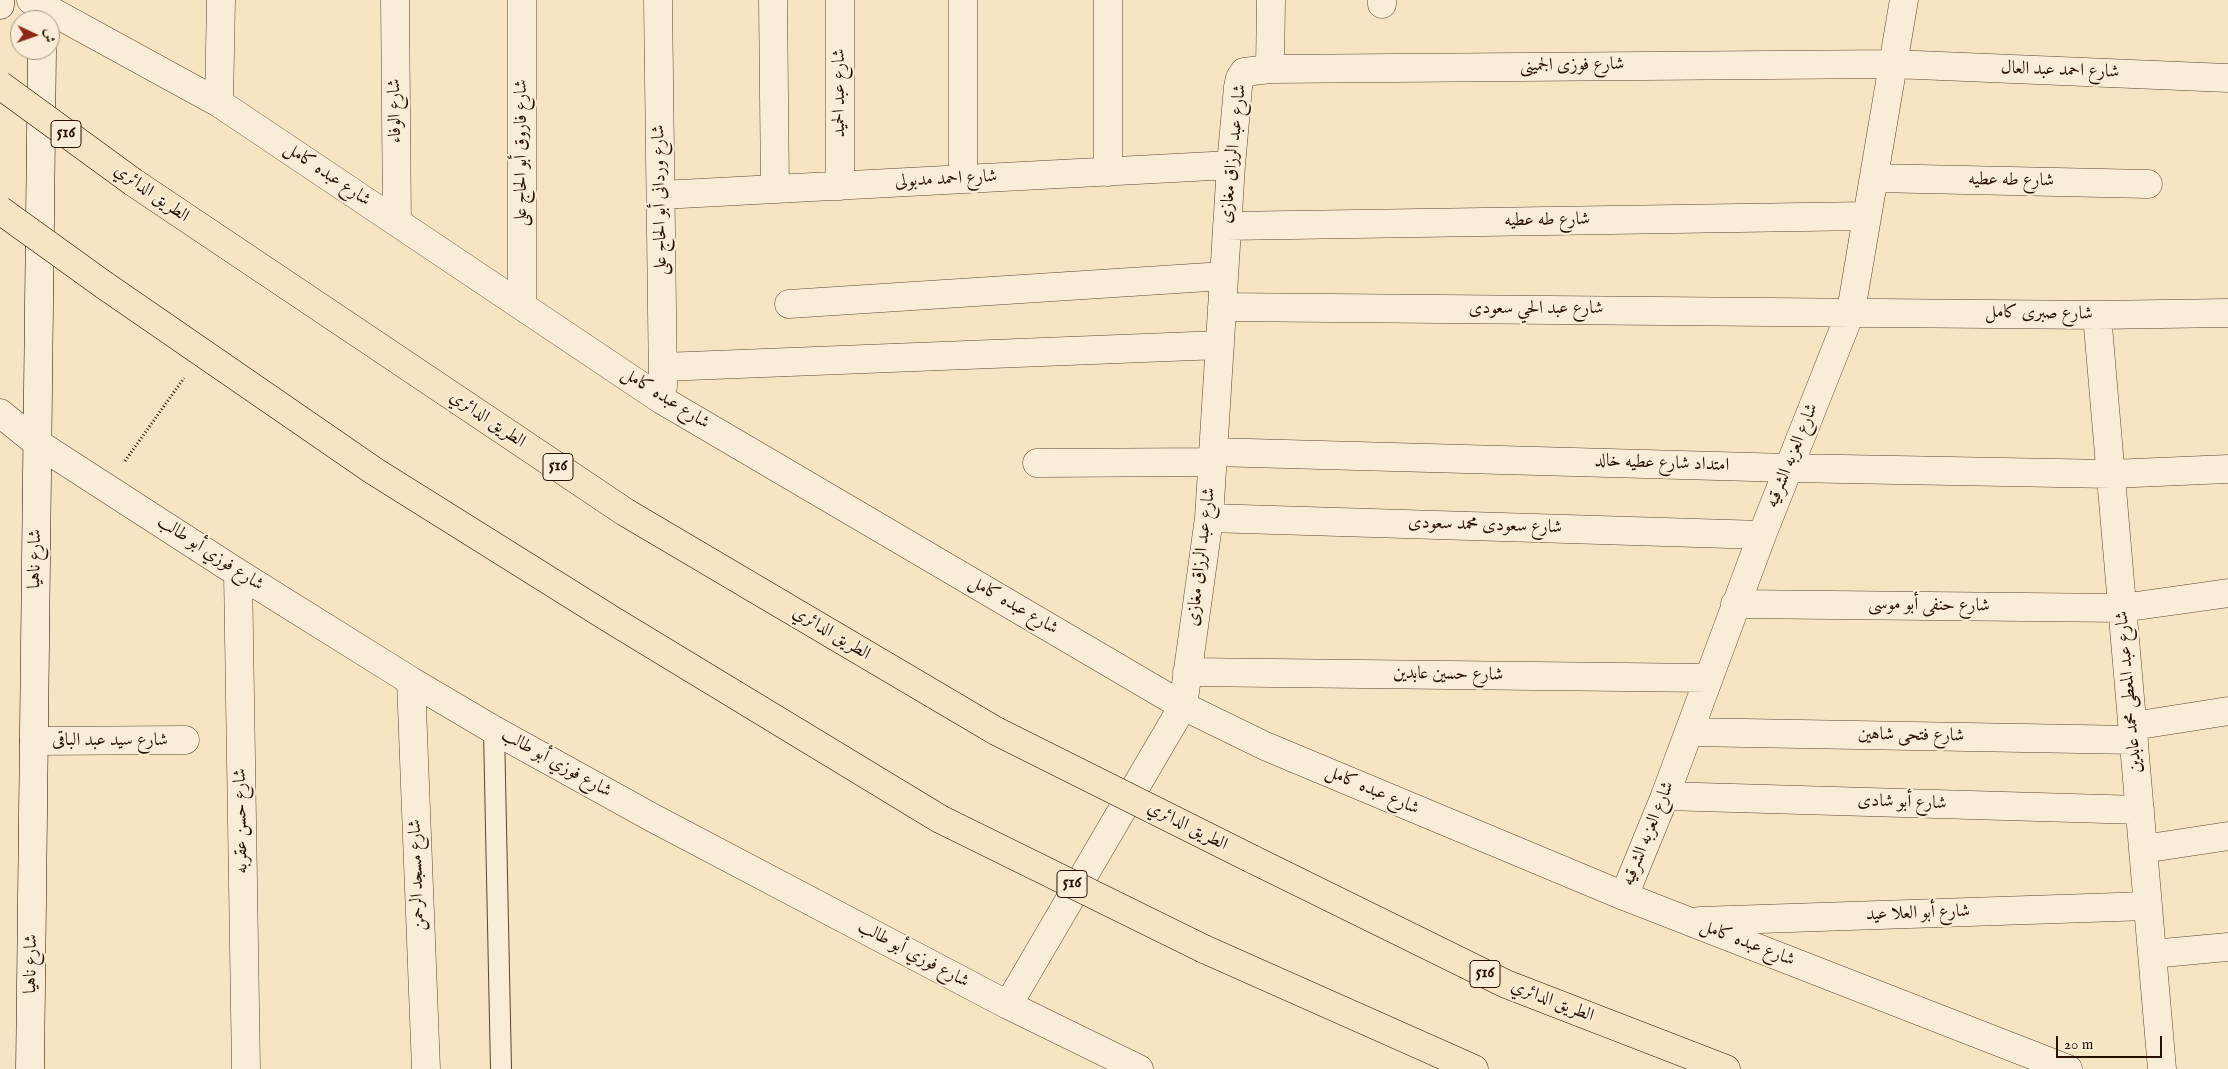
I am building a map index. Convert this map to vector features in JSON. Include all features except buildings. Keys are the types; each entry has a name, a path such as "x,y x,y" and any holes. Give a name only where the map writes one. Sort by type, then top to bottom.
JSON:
{"highway":[{"name":"الطريق الدائري","path":"0,85 133,182 625,512 996,731 1506,984 1726,1069"},
{"name":"516","path":"0,210 104,285 374,471 612,620 940,819 1204,949 1474,1069"}],"street":[{"path":"0,0 0,5"},
{"path":"219,103 221,0"},
{"name":"شارع الوفاء","path":"395,0 397,222"},
{"name":"شارع فاروق أبو الحاج على","path":"522,0 522,305"},
{"name":"شارع وردانى أبو الحاج على","path":"658,0 664,367 662,400"},
{"path":"774,0 775,189"},
{"name":"شارع عبد الحميد","path":"840,0 840,186"},
{"path":"963,0 963,179"},
{"path":"1108,0 1108,172"},
{"path":"1261,69 1271,0"},
{"name":"شارع العزبه الشرقيه","path":"1624,896 1665,796 1735,604 1850,311 1904,0"},
{"name":"شارع عبده كامل","path":"40,7 219,103 662,400 1183,706 1265,746 1624,896 2068,1069"},
{"name":"شارع ناهيا","path":"30,1069 42,60"},
{"name":"شارع فوزى الجمينى","path":"1261,69 1892,64"},
{"name":"شارع احمد عبد العال","path":"1892,64 2228,78"},
{"name":"شارع عبد الرزاق مغازى","path":"1008,1005 1183,706 1208,518 1230,166 1240,78 1244,72 1261,69"},
{"name":"شارع احمد مدبولى","path":"661,196 1230,166"},
{"name":"شارع طه عطيه","path":"1874,178 2148,184"},
{"name":"شارع طه عطيه","path":"1227,226 1867,216"},
{"path":"789,304 1224,276"},
{"name":"شارع عبد الحي سعودى","path":"1222,307 1850,311"},
{"name":"شارع صبرى كامل","path":"1850,311 2098,315 2228,313"},
{"name":"شارع عبد المعطى محمد عابدين","path":"2098,315 2162,1069"},
{"path":"664,367 1220,345"},
{"name":"شارع فوزي أبو طالب","path":"0,413 37,443 238,573 411,681 494,730 662,822 1008,1005 1139,1069"},
{"name":"امتداد شارع عطيه خالد","path":"1036,463 1213,457 2111,474 2228,469"},
{"name":"شارع سعودى محمد سعودى","path":"1208,518 1762,535"},
{"name":"شارع حسن عقربه","path":"238,573 246,1069"},
{"name":"شارع حنفى أبو موسى","path":"1735,604 2122,608 2228,593"},
{"name":"شارع حسين عابدين","path":"1187,672 1709,678"},
{"name":"شارع مسجد الرحمن","path":"411,681 426,1069"},
{"name":"شارع فتحى شاهين","path":"1689,732 2133,733 2228,711"},
{"name":"شارع سيد عبد الباقى","path":"34,741 185,740"},
{"name":"شارع أبو شادى","path":"1665,796 2140,810"},
{"path":"2143,848 2228,836"},
{"name":"شارع أبو العلا عيد","path":"1688,922 2148,906"},
{"path":"2152,954 2228,947"}],"lane":[{"path":"494,730 501,1069"}],"path":[{"path":"106,488 202,353"}]}
